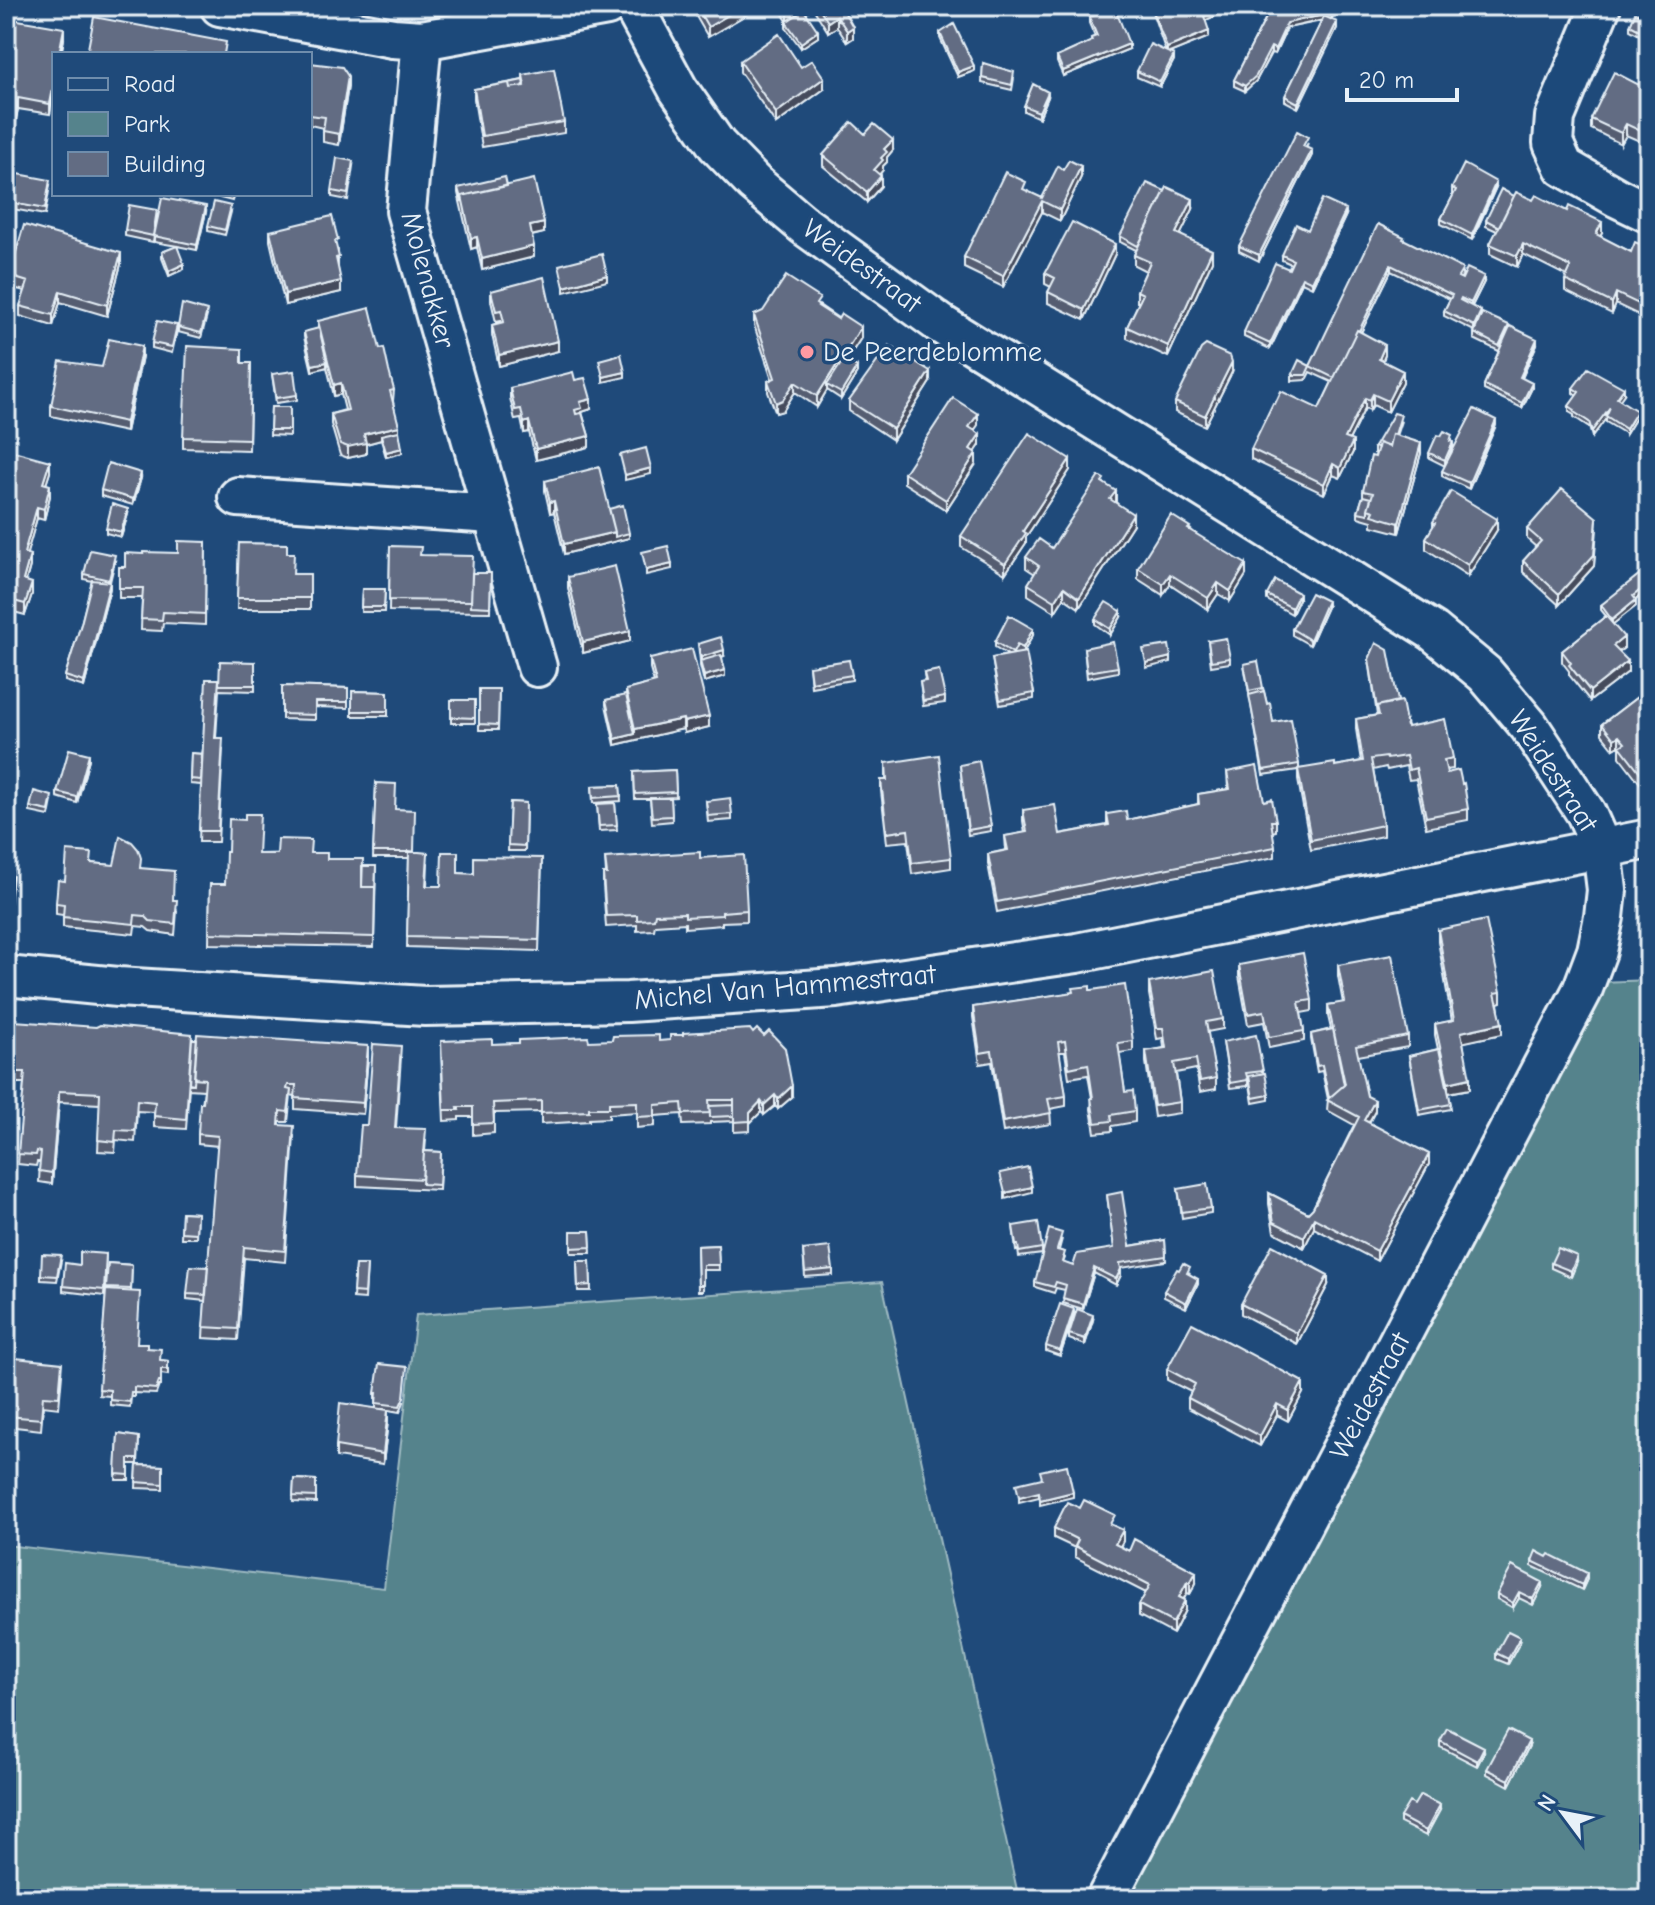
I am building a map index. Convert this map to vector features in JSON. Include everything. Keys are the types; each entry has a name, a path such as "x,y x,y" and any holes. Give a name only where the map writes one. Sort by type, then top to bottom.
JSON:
{"street":[{"path":"220,6 393,38 422,40 607,6"},
{"name":"Weidestraat","path":"633,6 678,89 717,145 754,183 805,226 942,325 1433,631 1485,674 1529,726 1555,764 1586,813 1602,849 1607,890 1604,917 1597,951 1582,991 1106,1899"},
{"path":"1601,6 1555,117 1553,143 1564,167 1649,213"},
{"name":"Molenakker","path":"422,40 406,211 537,667"},
{"path":"238,497 493,514"},
{"name":"Michel Van Hammestraat","path":"6,976 118,987 425,1006 628,1002 836,988 1077,953 1649,839"}],"green space":[{"path":"1649,980 1649,1899 1123,1899 1601,982"},
{"path":"882,1282 1019,1899 6,1899 6,1545 384,1588 416,1315"}],"building":[{"path":"696,6 743,6 708,27"},
{"path":"818,6 841,6 853,27 847,31 837,16 828,22"},
{"path":"1151,6 1225,6 1204,16 1209,31 1167,48"},
{"path":"1272,6 1331,6 1332,13 1287,23 1275,49 1271,47 1256,76 1245,86 1234,80"},
{"path":"1115,8 1129,44 1063,71 1057,57 1097,36 1089,17"},
{"path":"804,10 818,31 801,43 786,22"},
{"path":"1635,13 1649,19 1649,35 1630,25"},
{"path":"1324,16 1337,22 1298,103 1285,96"},
{"path":"94,17 226,42 224,52 87,52"},
{"path":"6,18 64,28 59,52 52,52 50,104 18,98 12,126 6,125"},
{"path":"954,24 974,66 958,72 940,33"},
{"path":"779,34 801,67 812,60 824,78 776,113 740,61"},
{"path":"1150,44 1174,55 1160,82 1137,71"},
{"path":"312,63 342,67 348,76 339,134 323,131 325,117 312,115"},
{"path":"983,63 1014,72 1012,85 982,78"},
{"path":"554,69 564,122 482,136 474,89 509,83 510,88 525,86 523,75"},
{"path":"1614,72 1639,85 1645,72 1649,74 1649,138 1626,124 1621,133 1591,119"},
{"path":"523,80 524,86 510,88 509,83"},
{"path":"1033,84 1048,92 1039,112 1024,106"},
{"path":"852,122 865,134 874,124 893,140 884,149 887,152 874,170 881,176 867,192 823,155"},
{"path":"1297,131 1308,137 1303,146 1312,150 1259,255 1239,246"},
{"path":"337,158 353,161 348,194 332,191"},
{"path":"1069,160 1081,166 1060,210 1042,201 1003,276 964,257 1005,172 1026,182 1023,189 1042,198 1058,166 1063,170"},
{"path":"1464,164 1496,182 1472,235 1441,219 1456,190 1452,188"},
{"path":"13,173 50,180 45,209 7,202"},
{"path":"505,177 507,186 462,196 462,202 458,188"},
{"path":"534,179 544,223 530,226 534,246 482,259 477,237 471,238 462,196"},
{"path":"1147,183 1165,191 1138,246 1120,236"},
{"path":"1167,187 1193,199 1176,233 1212,250 1168,346 1127,327 1143,294 1137,291 1150,262 1134,255"},
{"path":"1501,189 1514,196 1499,227 1486,220"},
{"path":"1516,192 1533,200 1536,195 1567,211 1569,206 1602,222 1596,234 1631,252 1635,242 1649,248 1649,309 1616,293 1612,303 1565,280 1571,267 1523,244 1517,256 1490,244"},
{"path":"162,198 206,206 197,245 154,236"},
{"path":"1322,199 1346,210 1312,282 1302,277 1270,344 1244,332 1275,263 1289,269 1293,260 1282,255 1296,224 1308,230"},
{"path":"214,202 231,206 225,230 208,226"},
{"path":"129,205 157,210 153,236 125,230"},
{"path":"332,216 338,240 335,241 339,257 336,258 341,281 285,294 270,231"},
{"path":"1072,222 1115,244 1084,310 1048,292 1055,278 1045,273"},
{"path":"1378,224 1463,269 1458,277 1462,279 1467,268 1484,276 1471,303 1460,300 1481,311 1474,326 1444,311 1452,295 1391,265 1334,378 1310,366"},
{"path":"24,225 121,253 107,305 60,291 53,315 20,306 28,282 9,276"},
{"path":"6,230 16,232 6,267"},
{"path":"177,246 184,264 169,271 162,252"},
{"path":"602,254 607,275 564,287 559,265"},
{"name":"De Peerdeblomme","path":"786,276 820,298 816,304 838,319 841,314 861,327 817,396 795,382 783,400 776,403 768,381 775,378 754,315 763,311"},
{"path":"544,277 558,341 499,355 492,325 504,322 501,310 496,311 491,291"},
{"path":"182,304 207,311 201,333 178,327"},
{"path":"370,308 380,349 384,348 399,426 364,434 366,443 348,447 340,444 331,414 348,410 341,383 334,385 318,321"},
{"path":"1482,313 1509,325 1499,346 1474,333"},
{"path":"157,321 177,325 172,347 152,343"},
{"path":"1510,326 1537,339 1520,377 1532,383 1522,403 1484,385"},
{"path":"319,328 327,362 312,365 304,332"},
{"path":"1357,330 1385,345 1379,359 1403,371 1388,401 1373,394 1370,400 1365,398 1345,438 1353,441 1340,468 1333,464 1324,484 1251,449 1281,391 1319,409"},
{"path":"109,339 142,346 126,422 51,406 60,361 102,367"},
{"path":"889,345 930,371 893,429 849,401"},
{"path":"1206,345 1230,356 1232,362 1205,416 1175,402 1201,349"},
{"path":"187,346 242,349 242,363 251,363 249,439 183,437"},
{"path":"621,354 625,372 603,377 599,360"},
{"path":"844,359 857,367 841,393 827,385"},
{"path":"1299,360 1310,366 1306,375 1292,375"},
{"path":"1588,368 1624,388 1617,398 1637,411 1626,429 1606,416 1610,407 1592,431 1589,422 1569,406 1579,392 1573,388"},
{"path":"294,371 297,395 276,398 272,374"},
{"path":"573,372 575,380 585,378 591,399 580,402 582,408 575,410 576,414 582,413 589,436 536,449 529,421 524,423 521,409 515,410 510,388"},
{"path":"953,398 978,414 969,427 980,434 970,449 976,453 946,500 904,473"},
{"path":"271,407 290,407 290,430 270,430"},
{"path":"1474,409 1496,420 1469,483 1442,471"},
{"path":"1394,413 1401,415 1389,447 1379,443 1378,448 1374,447"},
{"path":"399,431 402,448 386,452 381,435"},
{"path":"1444,431 1452,435 1450,441 1453,442 1445,460 1429,453 1437,435 1441,436"},
{"path":"1029,433 1070,459 1005,564 961,536"},
{"path":"1392,434 1421,443 1399,523 1372,515 1374,511 1368,509 1373,493 1363,491 1371,456 1375,457 1379,443 1389,447"},
{"path":"646,448 651,468 625,475 620,455"},
{"path":"6,449 50,461 43,483 50,485 44,509 37,507 24,553 30,555 23,580 32,583 25,604 10,600 6,613"},
{"path":"108,463 141,473 133,499 101,490"},
{"path":"599,467 615,532 564,544 554,501 550,502 545,481"},
{"path":"1099,476 1104,479 1102,482 1116,491 1110,499 1133,514 1079,598 1064,587 1055,601 1028,584 1039,566 1026,557 1039,539 1052,548"},
{"path":"1562,489 1597,518 1594,555 1559,594 1523,561 1541,541 1527,529"},
{"path":"1451,491 1497,519 1468,565 1426,538"},
{"path":"1363,496 1371,498 1368,514 1358,512"},
{"path":"112,504 128,509 121,532 106,528"},
{"path":"623,505 629,533 615,537 609,509"},
{"path":"1171,515 1190,527 1188,529 1246,564 1230,591 1218,583 1208,598 1170,574 1163,584 1138,568"},
{"path":"178,541 206,542 205,614 163,612 162,620 141,619 143,588 119,588 119,567 125,567 125,553 178,553"},
{"path":"239,543 287,544 287,553 294,553 293,574 310,574 310,598 237,598"},
{"path":"390,546 421,547 420,555 473,556 471,601 389,600"},
{"path":"668,546 672,564 646,570 642,552"},
{"path":"90,550 115,555 109,580 84,574"},
{"path":"615,566 630,631 583,642 568,577"},
{"path":"472,573 491,573 490,607 471,606"},
{"path":"1640,574 1648,584 1633,596 1636,600 1612,620 1601,605"},
{"path":"92,580 110,582 84,682 65,676"},
{"path":"1275,580 1299,593 1292,608 1267,595"},
{"path":"362,589 385,589 384,607 361,607"},
{"path":"1311,593 1327,601 1310,640 1292,629"},
{"path":"1106,602 1121,611 1110,629 1095,619"},
{"path":"1009,615 1033,629 1023,648 1017,645 1013,653 995,642"},
{"path":"1606,616 1624,637 1613,646 1628,661 1590,691 1562,651"},
{"path":"721,637 724,650 701,657 698,644"},
{"path":"1226,638 1230,658 1211,661 1208,641"},
{"path":"1113,642 1118,667 1087,672 1084,648"},
{"path":"1376,643 1388,650 1398,701 1377,706 1377,709 1369,659"},
{"path":"1169,645 1171,657 1146,663 1143,649"},
{"path":"692,649 709,716 635,729 626,690 656,682 650,659"},
{"path":"6,652 11,653 6,669"},
{"path":"1026,652 1034,693 1000,700 992,658"},
{"path":"721,655 725,670 704,676 700,661"},
{"path":"849,660 852,675 811,682 809,666"},
{"path":"220,661 255,662 255,685 219,685"},
{"path":"1258,661 1263,688 1249,691 1244,664"},
{"path":"939,670 945,697 923,701 920,682 926,681 924,673"},
{"path":"206,679 219,679 215,738 223,738 218,831 199,831"},
{"path":"282,686 348,688 348,702 315,702 315,715 282,714"},
{"path":"1649,688 1649,772 1643,776 1620,746 1625,743 1619,736 1614,739 1602,724"},
{"path":"479,689 499,689 498,725 479,724"},
{"path":"352,691 388,692 388,711 352,711"},
{"path":"1264,691 1267,704 1270,703 1273,722 1291,719 1299,764 1263,770 1249,695"},
{"path":"626,695 635,734 615,739 606,700"},
{"path":"451,700 475,700 475,718 451,717"},
{"path":"1402,701 1407,727 1445,719 1453,758 1444,760 1447,773 1459,770 1468,809 1426,817 1416,768 1409,770 1406,756 1371,759 1383,825 1311,840 1298,769 1363,761 1356,719 1379,715 1377,706"},
{"path":"69,749 89,754 77,797 57,792"},
{"path":"191,753 202,754 201,780 190,779"},
{"path":"939,755 951,858 912,863 908,830 887,833 881,780 887,780 886,763"},
{"path":"979,761 991,826 968,830 960,765"},
{"path":"1257,766 1264,801 1272,799 1276,821 1271,821 1275,847 997,902 988,854 1008,850 1005,836 1027,832 1023,810 1055,805 1060,834 1109,825 1107,814 1126,811 1127,820 1199,804 1198,794 1230,789 1227,772"},
{"path":"675,770 676,792 635,794 634,772"},
{"path":"376,783 396,784 395,809 415,810 414,852 373,852"},
{"path":"620,785 621,796 593,798 592,786"},
{"path":"34,791 52,796 49,811 30,807"},
{"path":"650,798 671,798 672,816 652,817"},
{"path":"730,798 732,814 708,816 706,801"},
{"path":"510,802 526,803 525,846 508,845"},
{"path":"615,803 617,825 599,826 597,804"},
{"path":"245,814 260,814 258,854 277,854 278,839 311,840 310,853 327,853 327,859 363,859 362,887 375,887 374,937 209,933 210,884 225,884 229,819 245,820"},
{"path":"120,836 138,849 140,868 174,871 173,900 177,900 175,924 150,921 145,916 135,915 134,924 63,917 64,904 56,903 58,880 65,881 67,851 92,853 91,863 114,865"},
{"path":"409,851 428,853 426,886 441,886 442,852 458,852 458,873 474,874 474,857 542,858 539,940 407,937"},
{"path":"700,852 700,858 744,855 747,910 685,917 685,913 655,914 654,919 637,920 637,915 606,916 605,858"},
{"path":"6,865 13,865 9,903 6,903"},
{"path":"362,866 376,866 375,892 375,887 362,887"},
{"path":"1486,920 1501,992 1495,993 1502,1023 1461,1032 1470,1078 1448,1083 1435,1024 1454,1020 1438,930"},
{"path":"1303,953 1312,1000 1299,1002 1304,1031 1269,1037 1264,1011 1248,1014 1239,965"},
{"path":"1649,954 1649,989 1641,989 1638,955"},
{"path":"1392,955 1408,1036 1356,1046 1367,1096 1375,1100 1364,1120 1429,1154 1377,1251 1314,1218 1304,1237 1274,1222 1269,1193 1308,1213 1313,1208 1359,1117 1327,1100 1345,1084 1328,1005 1345,1002 1338,965"},
{"path":"1214,971 1223,1019 1206,1022 1216,1078 1200,1081 1196,1059 1174,1063 1180,1102 1154,1106 1146,1051 1166,1048 1163,1028 1157,1028 1149,983"},
{"path":"1125,985 1133,1041 1118,1043 1125,1092 1133,1091 1135,1111 1111,1115 1112,1121 1095,1123 1088,1064 1069,1068 1065,1041 1058,1042 1066,1096 1048,1099 1051,1113 1003,1122 992,1051 980,1053 973,1007 1074,992 1073,988 1090,986 1092,990"},
{"path":"14,1021 192,1034 186,1119 154,1116 155,1102 137,1100 135,1131 116,1130 115,1142 98,1140 100,1093 59,1091 52,1173 39,1171 41,1152 37,1151 36,1155 18,1154 25,1072 11,1072"},
{"path":"750,1029 753,1033 757,1029 764,1036 769,1031 785,1048 792,1086 778,1099 775,1095 764,1105 761,1101 750,1113 750,1121 734,1122 734,1100 709,1100 710,1113 683,1114 682,1103 655,1105 655,1116 637,1117 637,1102 609,1103 609,1108 589,1108 589,1111 541,1113 541,1101 493,1103 494,1123 473,1124 473,1107 444,1110 441,1041 492,1039 492,1044 519,1043 519,1040 588,1037 589,1041 612,1040 613,1036 659,1035 659,1041 670,1040 670,1035 683,1033"},
{"path":"1333,1029 1344,1085 1329,1098 1322,1065 1317,1066 1311,1034"},
{"path":"197,1034 368,1046 363,1103 295,1098 296,1085 288,1085 287,1089 291,1090 288,1112 280,1111 279,1125 294,1126 285,1251 244,1247 238,1329 203,1327 218,1136 198,1134 205,1079 194,1078"},
{"path":"1256,1035 1263,1071 1246,1073 1248,1080 1230,1083 1223,1042"},
{"path":"192,1039 197,1039 194,1084 189,1083"},
{"path":"373,1044 401,1046 395,1128 426,1129 422,1179 357,1175 361,1125 367,1125"},
{"path":"1439,1049 1451,1104 1419,1110 1409,1056"},
{"path":"1265,1073 1269,1095 1253,1098 1249,1076"},
{"path":"734,1105 734,1116 710,1117 709,1106"},
{"path":"424,1151 441,1152 439,1185 422,1184"},
{"path":"1028,1167 1032,1187 1005,1193 1000,1173"},
{"path":"1207,1184 1211,1208 1182,1212 1178,1189"},
{"path":"1122,1192 1130,1246 1165,1240 1166,1256 1120,1263 1121,1269 1116,1279 1094,1268 1083,1304 1063,1298 1066,1285 1056,1282 1054,1287 1035,1282 1049,1229 1062,1233 1057,1250 1065,1252 1062,1262 1073,1266 1077,1254 1114,1248 1107,1195"},
{"path":"182,1212 197,1213 196,1233 181,1232"},
{"path":"1038,1222 1042,1248 1019,1252 1013,1226"},
{"path":"571,1231 590,1231 591,1247 571,1248"},
{"path":"718,1245 719,1265 703,1265 703,1285 698,1285 697,1246"},
{"path":"1272,1245 1328,1275 1297,1333 1241,1304"},
{"path":"830,1247 833,1269 805,1272 803,1250"},
{"path":"1558,1248 1577,1256 1571,1271 1551,1263"},
{"path":"80,1252 106,1254 104,1290 63,1286 65,1263 80,1265"},
{"path":"42,1254 61,1255 57,1276 41,1275"},
{"path":"577,1261 590,1261 591,1285 578,1286"},
{"path":"108,1263 132,1265 131,1289 106,1288"},
{"path":"1183,1263 1190,1267 1187,1273 1198,1279 1186,1303 1164,1291"},
{"path":"355,1265 367,1265 365,1293 353,1292"},
{"path":"190,1266 208,1267 206,1295 187,1294"},
{"path":"106,1290 140,1292 137,1343 147,1343 147,1348 161,1349 160,1360 168,1361 168,1369 161,1369 161,1381 156,1389 134,1387 130,1402 110,1400 110,1390 99,1389"},
{"path":"1060,1304 1074,1309 1060,1351 1046,1346"},
{"path":"1077,1309 1093,1315 1085,1339 1069,1334"},
{"path":"1192,1323 1303,1382 1288,1410 1277,1404 1260,1436 1188,1398 1195,1384 1167,1369"},
{"path":"6,1357 62,1363 59,1397 43,1396 41,1419 7,1416"},
{"path":"379,1364 407,1367 400,1406 376,1403"},
{"path":"340,1403 388,1410 383,1454 336,1446"},
{"path":"118,1434 139,1437 138,1459 129,1459 129,1475 116,1474"},
{"path":"6,1448 9,1448 6,1475"},
{"path":"137,1465 163,1466 163,1484 136,1482"},
{"path":"1067,1465 1073,1492 1040,1500 1039,1492 1019,1497 1016,1484 1042,1478 1040,1471"},
{"path":"294,1479 316,1480 316,1497 293,1496"},
{"path":"1084,1500 1115,1515 1110,1524 1123,1530 1115,1544 1129,1551 1134,1539 1196,1572 1179,1597 1185,1600 1173,1623 1139,1605 1150,1585 1075,1546 1078,1540 1054,1528 1067,1502 1080,1508"},
{"path":"1536,1551 1587,1573 1582,1585 1532,1561"},
{"path":"1512,1566 1542,1582 1533,1599 1519,1592 1513,1603 1497,1594"},
{"path":"1508,1631 1520,1637 1508,1659 1496,1653"},
{"path":"1447,1728 1484,1747 1477,1761 1440,1741"},
{"path":"1508,1730 1529,1741 1509,1780 1487,1769"},
{"path":"1420,1795 1440,1805 1426,1831 1400,1817 1409,1802 1414,1805"}],"place":[{"name":"De Peerdeblomme","path":"807,352"}]}
